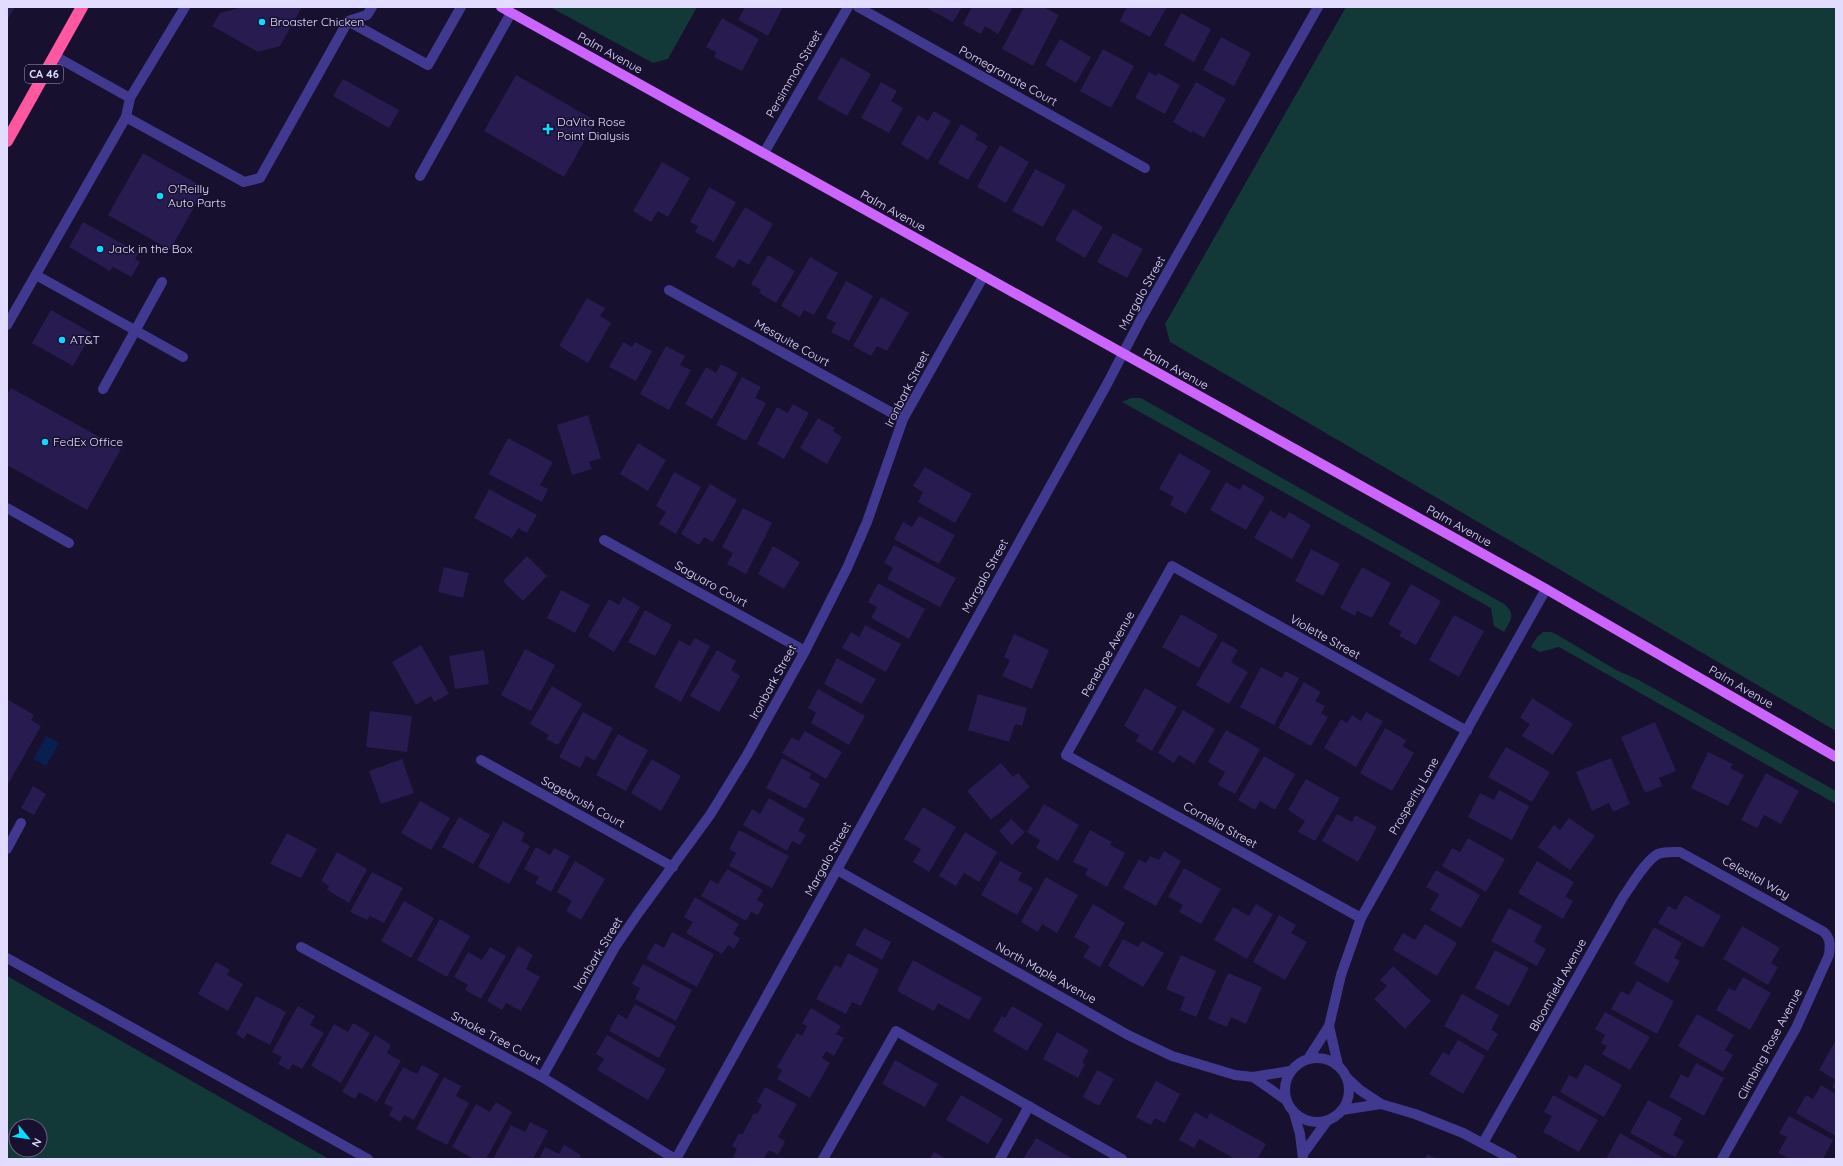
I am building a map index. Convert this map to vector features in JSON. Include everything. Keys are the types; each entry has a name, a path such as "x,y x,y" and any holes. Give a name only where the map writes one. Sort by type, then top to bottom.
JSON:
{"highway":[{"name":"CA 46","path":"7,141 82,7"}],"main road":[{"name":"Palm Avenue","path":"501,7 1546,590 1836,757"}],"street":[{"path":"7,325 126,117 130,98 185,7"},
{"path":"126,117 244,182 260,178 348,21 368,15 372,7"},
{"path":"348,21 428,65 462,7"},
{"name":"Persimmon Street","path":"764,154 848,7"},
{"name":"Pomegranate Court","path":"858,7 1145,168"},
{"name":"Margalo Street","path":"676,1159 1123,354 1141,319 1318,7"},
{"path":"420,176 511,12"},
{"path":"55,56 130,98"},
{"path":"36,275 183,357"},
{"name":"Ironbark Street","path":"542,1077 615,947 710,815 747,755 805,651 847,568 867,522 903,419 983,277"},
{"path":"103,389 162,282"},
{"name":"Mesquite Court","path":"669,290 903,419"},
{"path":"7,508 69,543"},
{"name":"Saguaro Court","path":"604,540 805,651"},
{"name":"Violette Street","path":"1172,566 1466,730"},
{"name":"Penelope Avenue","path":"1066,755 1172,566"},
{"name":"Prosperity Lane","path":"1308,1059 1329,1026 1341,975 1350,945 1361,918 1546,590"},
{"name":"Cornelia Street","path":"1066,755 1361,918"},
{"name":"Sagebrush Court","path":"481,760 673,867"},
{"path":"7,849 22,823"},
{"name":"Celestial Way","path":"1667,851 1680,852 1690,856 1824,932 1829,937"},
{"name":"Bloomfield Avenue","path":"1484,1143 1623,897 1648,863 1657,854 1667,851"},
{"name":"North Maple Avenue","path":"836,870 1152,1047 1191,1064 1228,1074 1252,1078 1290,1071 1301,1062 1308,1059"},
{"name":"Climbing Rose Avenue","path":"1722,1159 1796,1028 1829,955 1829,937"},
{"name":"Smoke Tree Court","path":"301,947 542,1077 676,1159"},
{"path":"7,958 368,1159"},
{"name":"Prosperity Lane","path":"1329,1026 1338,1065"},
{"path":"823,1159 896,1032 1122,1159"},
{"path":"1308,1059 1327,1059 1338,1065 1347,1078 1360,1090 1381,1104 1439,1123 1484,1143 1512,1159"},
{"path":"1286,1100 1285,1085 1290,1071"},
{"name":"North Maple Avenue","path":"1252,1078 1286,1100 1294,1113"},
{"path":"1342,1110 1349,1095 1347,1078"},
{"path":"1303,1157 1327,1121 1342,1110 1381,1104"},
{"path":"1000,1159 1029,1106"},
{"path":"1294,1113 1302,1119 1312,1122 1327,1121"},
{"path":"1294,1113 1300,1134 1303,1157"}],"green space":[{"path":"550,7 697,7 668,59 653,63"},
{"path":"1346,7 1836,7 1836,731 1170,342 1165,324"},
{"path":"1131,398 1141,398 1504,604 1508,607 1511,614 1507,628 1504,632 1494,626 1491,608 1122,402"},
{"path":"1543,632 1551,632 1556,634 1618,671 1637,679 1836,791 1836,804 1559,647 1540,652 1531,647 1537,637"},
{"path":"7,976 329,1159 7,1159"}],"water":[{"path":"46,736 59,743 46,766 33,759"}],"building":[{"path":"7,7 15,7 7,21"},
{"path":"242,7 302,7 280,46 258,52 212,26 220,13"},
{"path":"745,7 783,7 768,36 738,20"},
{"path":"925,7 962,7 953,22"},
{"path":"972,7 1013,7 998,34 985,26 981,34 963,24"},
{"path":"1024,7 1044,7 1059,15 1033,66 1002,49"},
{"path":"1127,7 1167,7 1150,37 1120,21"},
{"path":"1181,13 1211,29 1194,62 1164,45"},
{"path":"722,18 759,39 742,71 714,57 716,52 706,47"},
{"path":"1221,37 1251,53 1234,86 1203,70"},
{"path":"1060,39 1091,57 1076,83 1045,65"},
{"path":"1103,49 1134,66 1111,108 1080,91"},
{"path":"841,57 871,74 847,116 817,99"},
{"path":"1149,72 1156,76 1158,73 1180,85 1165,114 1135,98"},
{"path":"516,75 596,121 564,177 484,131"},
{"path":"343,79 399,110 389,128 333,96"},
{"path":"881,82 897,91 891,101 903,108 889,133 861,118"},
{"path":"1196,82 1226,99 1204,138 1193,131 1191,133 1173,122"},
{"path":"934,111 951,121 928,160 901,144 918,115 928,121"},
{"path":"961,124 978,134 975,139 988,146 968,180 938,163"},
{"path":"1000,145 1029,162 1006,203 977,187"},
{"path":"143,153 205,188 170,250 108,215"},
{"path":"662,162 690,178 668,217 658,211 651,222 633,211"},
{"path":"1035,169 1066,185 1043,227 1012,211"},
{"path":"709,187 736,202 714,242 695,232 698,226 690,222"},
{"path":"745,207 773,224 749,265 739,259 734,268 715,257"},
{"path":"1073,209 1103,227 1085,258 1055,240"},
{"path":"83,222 139,253 135,259 140,262 131,277 113,267 110,271 69,247"},
{"path":"1113,233 1143,249 1127,278 1097,262"},
{"path":"768,255 795,271 776,303 759,293 761,290 751,284"},
{"path":"810,257 838,273 814,315 804,310 800,317 781,306"},
{"path":"846,281 873,296 849,341 831,332 836,323 826,318"},
{"path":"881,297 909,313 887,351 877,346 871,356 853,346"},
{"path":"587,298 605,308 600,316 611,323 588,363 559,346"},
{"path":"51,310 92,333 73,366 32,343"},
{"path":"623,342 632,347 635,342 652,351 636,381 609,367"},
{"path":"666,346 685,356 680,365 691,370 669,410 640,394"},
{"path":"721,364 738,373 712,419 685,404 706,367 716,373"},
{"path":"742,377 761,387 755,398 766,403 746,441 716,425"},
{"path":"11,388 121,449 87,510 7,465 7,395"},
{"path":"793,404 809,413 784,459 757,444 777,407 788,413"},
{"path":"588,415 601,458 589,462 592,469 572,475 557,425"},
{"path":"818,418 835,428 833,431 842,437 827,464 800,448"},
{"path":"508,438 553,462 540,485 548,489 542,502 489,474"},
{"path":"638,443 666,460 648,491 620,474"},
{"path":"1179,453 1211,471 1186,514 1170,505 1174,497 1159,489"},
{"path":"925,467 972,494 955,523 918,502 923,492 913,486"},
{"path":"674,472 701,487 676,534 659,524 666,512 656,506"},
{"path":"1226,482 1240,490 1243,484 1265,497 1246,530 1210,510"},
{"path":"710,484 737,500 713,542 704,537 699,545 681,534"},
{"path":"489,489 537,515 527,533 518,528 512,538 474,518"},
{"path":"743,508 772,523 746,574 727,564 733,553 722,547"},
{"path":"1270,510 1285,519 1289,512 1311,525 1292,559 1254,538"},
{"path":"919,516 955,535 939,564 894,539 903,522 912,527"},
{"path":"894,545 956,578 940,607 887,579 893,568 884,563"},
{"path":"773,546 800,562 784,589 758,574"},
{"path":"1311,549 1340,564 1323,596 1295,581"},
{"path":"527,556 547,576 523,601 503,581"},
{"path":"444,567 469,573 463,598 438,592"},
{"path":"1362,567 1391,583 1372,618 1357,611 1355,616 1340,608"},
{"path":"878,583 925,609 909,639 871,618 877,607 868,602"},
{"path":"1411,584 1441,601 1416,645 1399,636 1402,632 1388,624"},
{"path":"561,590 590,605 575,633 547,618"},
{"path":"623,597 640,607 614,652 588,636 609,599 619,605"},
{"path":"645,610 672,625 655,656 628,642"},
{"path":"1181,614 1218,635 1199,668 1162,647"},
{"path":"1454,615 1484,631 1459,677 1429,660"},
{"path":"865,625 901,644 886,672 842,648 851,632 859,637"},
{"path":"1014,634 1049,650 1032,689 1002,676 1010,660 1004,657"},
{"path":"695,638 710,646 681,702 654,687 679,640 690,646"},
{"path":"1222,641 1238,650 1231,662 1248,672 1229,704 1196,685"},
{"path":"421,645 449,694 434,702 431,696 416,705 392,662"},
{"path":"525,649 555,665 531,711 501,695"},
{"path":"484,650 489,684 455,689 449,656"},
{"path":"717,650 736,661 731,670 740,676 719,712 690,696"},
{"path":"837,658 876,679 862,704 824,684"},
{"path":"1261,667 1282,678 1285,671 1299,678 1274,725 1240,707"},
{"path":"1304,682 1321,692 1315,701 1325,706 1321,713 1328,717 1311,746 1278,728"},
{"path":"552,686 582,704 558,745 546,739 549,735 530,724"},
{"path":"1145,688 1177,707 1152,751 1136,741 1139,735 1124,726"},
{"path":"818,689 865,716 849,745 811,723 816,713 808,708"},
{"path":"978,694 1027,708 1022,726 1015,724 1009,742 968,730"},
{"path":"1532,698 1573,724 1553,755 1522,736 1530,724 1520,718"},
{"path":"7,699 34,715 31,720 41,726 7,786"},
{"path":"1183,710 1215,729 1194,764 1179,755 1174,763 1158,753"},
{"path":"370,711 412,716 407,752 366,747"},
{"path":"583,712 613,728 595,761 586,756 580,768 559,757"},
{"path":"1366,712 1383,721 1356,767 1324,748 1341,719 1347,723 1352,715 1361,721"},
{"path":"1655,722 1676,771 1659,778 1662,786 1645,793 1621,737"},
{"path":"1385,728 1406,740 1403,746 1414,753 1392,791 1360,773"},
{"path":"1226,730 1260,749 1235,794 1218,785 1225,772 1208,762"},
{"path":"805,731 842,752 826,779 782,753 792,737 799,741"},
{"path":"618,734 648,750 626,791 596,775"},
{"path":"1506,747 1550,772 1532,802 1488,777"},
{"path":"1708,752 1733,764 1730,768 1744,775 1728,806 1691,788"},
{"path":"1264,756 1295,774 1275,810 1260,801 1255,810 1238,800"},
{"path":"782,758 812,774 809,778 820,784 806,809 766,788"},
{"path":"1611,758 1630,804 1613,812 1609,803 1592,811 1576,772"},
{"path":"402,759 414,793 381,804 369,771"},
{"path":"652,759 681,776 661,811 631,793"},
{"path":"1001,763 1013,777 1018,773 1030,787 991,820 967,791"},
{"path":"1766,773 1799,791 1781,824 1764,815 1757,828 1741,820"},
{"path":"1306,779 1340,798 1315,841 1298,832 1305,821 1288,810"},
{"path":"33,786 46,794 34,815 21,808"},
{"path":"1499,790 1529,806 1512,840 1468,817 1480,793 1494,800"},
{"path":"769,798 805,819 798,831 806,835 800,845 792,841 787,851 743,825 752,809 760,814"},
{"path":"420,801 450,818 431,850 401,833"},
{"path":"1044,804 1079,825 1058,861 1036,848 1040,840 1027,832"},
{"path":"923,807 956,827 929,872 913,862 921,849 904,839"},
{"path":"1337,814 1352,822 1355,815 1377,827 1358,862 1322,841"},
{"path":"459,817 490,835 473,864 442,847"},
{"path":"1569,818 1595,836 1570,870 1538,847 1554,825 1560,830"},
{"path":"1011,819 1025,832 1012,845 999,831"},
{"path":"503,821 525,833 521,841 530,846 509,884 478,867"},
{"path":"739,830 789,856 772,888 729,866 736,853 729,849"},
{"path":"1090,830 1112,842 1110,845 1125,853 1107,887 1085,875 1088,869 1073,862"},
{"path":"965,832 997,852 979,882 964,873 956,886 939,876"},
{"path":"287,833 317,849 301,878 270,864"},
{"path":"1468,838 1505,859 1486,892 1442,866 1452,848 1460,852"},
{"path":"536,847 550,855 554,848 570,856 551,892 535,883 539,877 524,869"},
{"path":"1164,851 1181,861 1156,906 1123,888 1139,859 1146,863 1150,856 1159,860"},
{"path":"337,852 367,869 349,903 327,890 329,886 321,881"},
{"path":"575,861 605,879 581,920 566,911 572,901 557,892"},
{"path":"1000,861 1022,873 1018,880 1033,888 1017,915 981,895"},
{"path":"1537,861 1574,882 1565,897 1573,901 1563,919 1518,893"},
{"path":"1184,868 1221,889 1201,924 1179,912 1183,905 1168,897"},
{"path":"727,869 763,890 757,900 764,904 758,915 751,912 746,921 701,896 710,880 718,884"},
{"path":"1436,870 1480,895 1461,928 1430,910 1439,894 1426,887"},
{"path":"372,872 403,888 384,923 370,916 367,920 350,912"},
{"path":"1046,877 1078,895 1057,933 1042,924 1038,932 1021,922"},
{"path":"1685,895 1721,916 1703,948 1658,923 1668,906 1676,910"},
{"path":"695,897 739,924 733,934 740,938 734,949 728,945 722,954 686,933 693,922 684,917"},
{"path":"404,901 434,918 411,958 381,941"},
{"path":"1093,904 1125,923 1100,967 1083,957 1090,946 1074,937"},
{"path":"1256,904 1273,914 1247,959 1214,940 1233,907 1249,916"},
{"path":"1509,908 1542,926 1534,942 1546,949 1537,966 1491,941"},
{"path":"1279,915 1296,925 1291,933 1307,942 1285,980 1253,962"},
{"path":"440,919 470,936 447,977 417,960"},
{"path":"1425,924 1457,943 1437,976 1393,950 1403,933 1415,940"},
{"path":"1742,926 1780,948 1771,963 1778,967 1768,985 1723,959"},
{"path":"1654,927 1682,943 1674,958 1680,961 1668,983 1634,964"},
{"path":"864,928 891,942 882,960 855,945"},
{"path":"672,932 714,954 697,987 646,959 655,943 664,948"},
{"path":"1123,939 1138,947 1142,941 1164,953 1143,987 1108,966"},
{"path":"518,946 533,955 526,969 540,977 521,1011 506,1003 502,1010 487,1001"},
{"path":"490,947 506,956 481,999 465,990 468,985 454,977 468,952 482,960"},
{"path":"1495,950 1529,968 1509,1006 1475,988"},
{"path":"848,953 879,969 861,1006 852,1002 846,1014 816,999 835,965 841,968"},
{"path":"1181,955 1216,971 1196,1017 1180,1010 1185,997 1166,989"},
{"path":"913,960 982,998 969,1020 938,1003 934,1011 897,991"},
{"path":"216,962 230,970 227,975 243,984 228,1011 198,994"},
{"path":"643,964 692,990 676,1021 635,999 640,988 632,984"},
{"path":"1393,966 1431,1001 1405,1029 1374,999 1387,986 1380,980"},
{"path":"1228,973 1262,987 1246,1024 1231,1017 1227,1027 1208,1019"},
{"path":"1743,977 1771,993 1750,1030 1716,1010 1729,988 1735,991"},
{"path":"1637,981 1674,1001 1657,1034 1611,1009 1621,991 1629,995"},
{"path":"1462,994 1499,1015 1491,1030 1498,1034 1488,1051 1444,1026"},
{"path":"256,996 286,1012 270,1045 247,1033 244,1039 236,1034"},
{"path":"635,1004 676,1026 659,1058 609,1031 618,1014 627,1019"},
{"path":"298,1006 315,1016 310,1025 324,1033 302,1069 293,1064 289,1070 278,1064 282,1057 272,1052"},
{"path":"1012,1006 1043,1024 1027,1051 993,1031 1002,1016 1005,1018"},
{"path":"811,1008 841,1026 836,1034 844,1038 834,1056 826,1051 822,1058 830,1063 810,1098 777,1079 782,1070 777,1067 797,1033 802,1036 807,1026 802,1023"},
{"path":"1605,1012 1650,1037 1630,1070 1602,1054 1607,1046 1601,1043 1605,1035 1595,1029"},
{"path":"1697,1014 1734,1035 1725,1050 1733,1055 1723,1072 1678,1046"},
{"path":"353,1023 370,1033 341,1083 311,1066 334,1024 348,1032"},
{"path":"1057,1032 1089,1050 1082,1063 1085,1064 1078,1078 1043,1059"},
{"path":"375,1035 391,1045 387,1053 401,1061 377,1102 359,1092 355,1099 342,1092"},
{"path":"607,1035 666,1069 648,1100 597,1070 604,1059 596,1054"},
{"path":"1458,1040 1485,1056 1463,1094 1429,1074 1443,1052 1449,1055"},
{"path":"1836,1040 1836,1080 1819,1070"},
{"path":"895,1060 938,1084 925,1107 882,1084"},
{"path":"1696,1063 1724,1078 1704,1116 1669,1097 1681,1074 1688,1078"},
{"path":"1585,1064 1622,1085 1604,1117 1560,1092 1569,1075 1577,1079"},
{"path":"422,1065 439,1074 414,1120 404,1115 400,1122 389,1115 393,1108 384,1103 403,1067 417,1074"},
{"path":"1097,1070 1114,1079 1099,1106 1083,1097"},
{"path":"444,1077 461,1086 456,1096 469,1103 447,1145 416,1129"},
{"path":"1836,1080 1836,1089 1832,1087"},
{"path":"1156,1081 1180,1094 1165,1123 1155,1118 1151,1125 1136,1117"},
{"path":"1821,1085 1836,1094 1836,1136 1796,1113 1806,1095 1813,1099"},
{"path":"765,1087 797,1104 778,1137 785,1141 778,1155 769,1150 764,1158 766,1159 737,1159 733,1157 737,1149 732,1146 739,1133 742,1135 754,1113 757,1114 762,1105 757,1102"},
{"path":"961,1095 1003,1119 988,1144 946,1120"},
{"path":"1553,1095 1598,1120 1579,1152 1543,1132 1552,1116 1544,1112"},
{"path":"1648,1100 1682,1118 1673,1135 1684,1141 1675,1157 1630,1133"},
{"path":"496,1102 512,1112 486,1159 474,1159 452,1147 476,1104 490,1112"},
{"path":"1195,1112 1207,1119 1210,1113 1266,1144 1257,1159 1235,1159 1199,1139 1194,1148 1179,1140"},
{"path":"1789,1116 1833,1140 1823,1159 1790,1159 1778,1153 1787,1137 1779,1133"},
{"path":"530,1122 548,1131 533,1159 493,1159 511,1125 525,1132"},
{"path":"1620,1133 1665,1159 1606,1159"},
{"path":"1036,1138 1073,1159 1023,1159"},
{"path":"564,1145 581,1155 579,1159 539,1159 545,1147 559,1154"},
{"path":"934,1152 947,1159 930,1159"},
{"path":"1427,1154 1437,1159 1425,1159"}],"place":[{"name":"Broaster Chicken","path":"262,22"},
{"name":"DaVita Rose Point Dialysis","path":"548,129"},
{"name":"O'Reilly Auto Parts","path":"160,196"},
{"name":"Jack in the Box","path":"100,249"},
{"name":"AT&T","path":"62,340"},
{"name":"FedEx Office","path":"45,442"}]}
